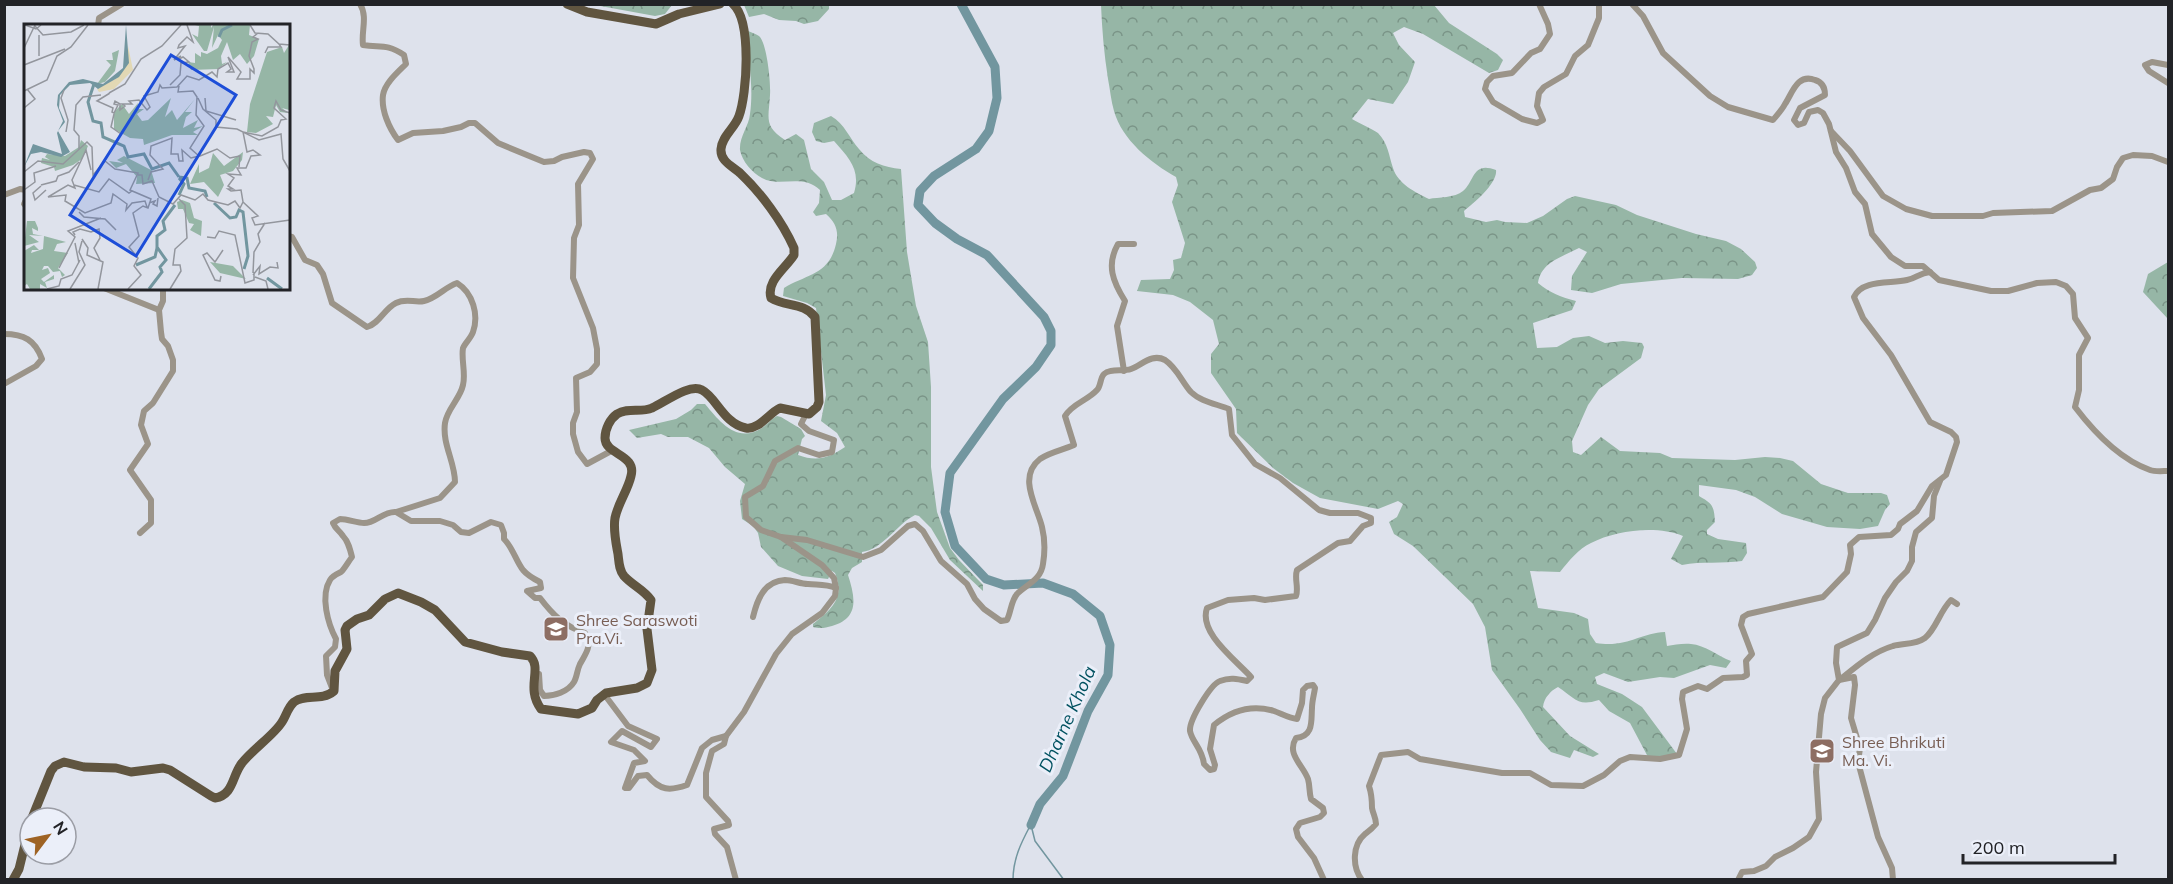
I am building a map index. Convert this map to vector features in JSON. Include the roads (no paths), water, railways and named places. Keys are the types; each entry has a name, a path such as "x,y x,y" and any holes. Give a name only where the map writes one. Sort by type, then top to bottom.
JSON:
{"main road":[{"path":"567,4 587,12 656,24 679,14 720,4"},
{"path":"37,806 54,766 64,762 84,767 116,768 131,772 163,768 171,770 219,798 228,792 240,765 282,722 292,703 299,699 323,698 334,691 335,671 347,649 345,630 347,626 369,615 385,599 398,593 435,610 465,642 502,652 530,656 536,664 533,695 541,709 578,714 592,708 604,694 647,683 652,670 647,629 651,600 620,569 615,517 632,476 632,466 622,455 613,450 605,439 610,422 618,413 650,410 688,389 703,390 722,412 742,427 748,428 756,426 780,408 806,414 812,412 819,402 815,317 807,309 777,302 771,298 769,291 772,282 794,255 794,248 757,191 726,162 721,149 738,118 746,84 744,26 733,4"}],"street":[{"path":"98,24 99,18 122,4"},
{"path":"360,4 364,16 361,32 363,45 381,45 404,55 406,64 389,82 383,95 387,119 398,140 413,133 443,131 475,123 498,142 544,162 584,152 590,153 592,159 578,184 579,225 574,238 573,278 593,328 597,364 590,372 576,378 577,412 573,423 573,434 579,452 587,464 613,450"},
{"path":"1539,4 1550,34 1540,50 1531,53 1512,73 1493,76 1487,82 1485,89 1493,102 1522,119 1537,123 1543,120 1537,106 1539,93 1544,87 1566,74 1575,56 1588,45 1599,18 1599,4"},
{"path":"1632,4 1643,16 1663,53 1710,96 1728,108 1773,120 1785,104 1791,89 1800,81 1817,80 1822,85 1825,95 1800,108 1794,120 1798,125 1804,123 1809,112 1818,110 1823,113 1831,131 1836,152 1846,168 1855,192 1864,204 1872,234 1891,257 1905,266 1923,266 1939,280 1991,291 2008,291 2049,281 2066,286 2073,294 2074,318 2088,338 2079,355 2079,390 2075,407 2093,431 2130,460 2152,471 2169,471"},
{"path":"2169,65 2152,62 2145,65 2149,71 2169,83"},
{"path":"1831,131 1850,151 1883,196 1906,209 1932,216 1983,216 1994,213 2052,211 2090,190 2101,188 2113,179 2123,158 2133,155 2152,156 2169,162"},
{"path":"4,195 24,190"},
{"path":"290,236 305,260 317,265 323,274 332,303 367,327 374,325 397,302 408,300 423,302 457,283 465,288 471,298 474,324 472,335 464,347 463,387 447,414 445,424 446,443 455,473 455,482 440,498 390,512 373,521 363,524 340,519 333,523 335,530 343,534 352,556 342,570 330,579 326,591 327,612 331,630 336,639 334,647 326,656 327,675 334,691"},
{"path":"1124,371 1117,326 1125,301 1115,284 1111,262 1118,244 1134,244"},
{"path":"1362,879 1357,874 1354,853 1363,835 1376,825 1376,817 1372,811 1373,795 1369,786 1381,755 1408,752 1420,759 1502,773 1530,773 1551,785 1583,786 1604,776 1620,761 1630,757 1660,759 1679,754 1687,729 1683,692 1698,686 1707,689 1723,678 1747,675 1746,661 1752,654 1741,625 1743,617 1822,597 1847,572 1851,554 1850,545 1853,541 1859,537 1892,535 1898,530 1900,524 1917,511 1932,486 1946,475 1957,442 1956,437 1951,432 1930,422 1891,356 1863,318 1854,297 1856,292 1868,285 1904,281 1921,273 1930,272"},
{"path":"109,290 159,310"},
{"path":"140,533 151,523 151,500 130,470 148,444 141,425 144,411 153,403 173,371 168,346 162,339 159,310 163,301 163,290"},
{"path":"4,334 24,336 35,344 42,358 36,366 4,384"},
{"path":"806,414 801,424 809,431 834,440 832,452 819,455 798,448 775,461 763,486 745,497 746,517 761,530 781,537 807,540 863,557 881,550 908,526 915,524 923,531 941,561 968,584 975,599 984,609 1001,621 1007,620 1016,595 1041,573 1044,542 1042,528 1030,493 1029,477 1038,460 1074,445 1065,416 1076,404 1091,396 1099,388 1103,375 1107,371 1128,370 1157,357 1165,360 1184,380 1192,393 1229,409 1232,435 1255,464 1280,478 1320,510 1330,513 1358,513 1371,518 1371,523 1363,526 1350,541 1338,543 1297,570 1296,596 1265,600 1254,598 1228,600 1207,608 1206,623 1226,654 1251,677 1247,681 1232,677 1218,681 1193,715 1190,726 1190,732 1203,753 1204,764 1210,770 1214,770 1215,765 1210,749 1214,725 1226,716 1241,710 1260,709 1297,719 1303,690 1312,685 1315,688 1310,731 1303,737 1296,738 1293,743 1293,752 1308,780 1311,799 1323,808 1324,813 1320,817 1300,823 1296,829 1298,837 1314,858 1324,879"},
{"path":"1839,680 1836,663 1837,647 1867,633 1885,598 1907,571 1912,561 1912,547 1916,532 1932,518 1934,496 1940,481"},
{"path":"396,512 411,521 440,521 453,525 461,532 469,533 491,522 501,525 504,539 522,569 540,582 541,588 527,591 535,598 540,598 551,613 564,623 585,633 589,642 574,682 569,688 555,695 544,696 540,690 539,669 536,664"},
{"path":"736,879 726,847 715,834 714,829 729,825 728,821 706,797 706,773 712,751 724,744 726,736 744,712 776,654 792,634 822,613 835,596 834,578 822,566 781,537"},
{"path":"753,617 760,594 775,583 784,580 836,588"},
{"path":"1738,879 1742,872 1754,871 1766,866 1774,857 1793,849 1809,837 1819,819 1816,772 1821,714 1825,698 1839,680 1866,658 1895,646 1922,639 1931,631 1951,600 1957,604"},
{"path":"1839,680 1854,676 1851,718 1860,748 1858,762 1878,837 1892,868 1893,879"},
{"path":"604,694 628,726 657,739 651,747 622,731 611,742 634,750 645,761 634,763 625,788 629,788 638,776 647,776 654,783 672,790 687,785 702,748 712,740 726,736"}],"waterway":[{"name":"Dharne Khola","path":"961,4 995,67 997,98 989,131 976,149 934,176 920,191 918,205 935,223 957,239 987,255 1044,317 1051,331 1051,345 1036,367 1003,399 950,473 945,512 955,546 986,579 1004,585 1043,583 1073,594 1100,616 1110,645 1108,675 1088,711 1063,776 1040,804 1031,825"},
{"name":"Dharne Khola","path":"1031,825 1035,841 1064,880"},
{"path":"1013,880 1016,858 1030,826"}],"place":[{"name":"Shree Saraswoti Pra.Vi.","path":"556,629"},
{"name":"Shree Bhrikuti Ma. Vi.","path":"1822,751"}]}
